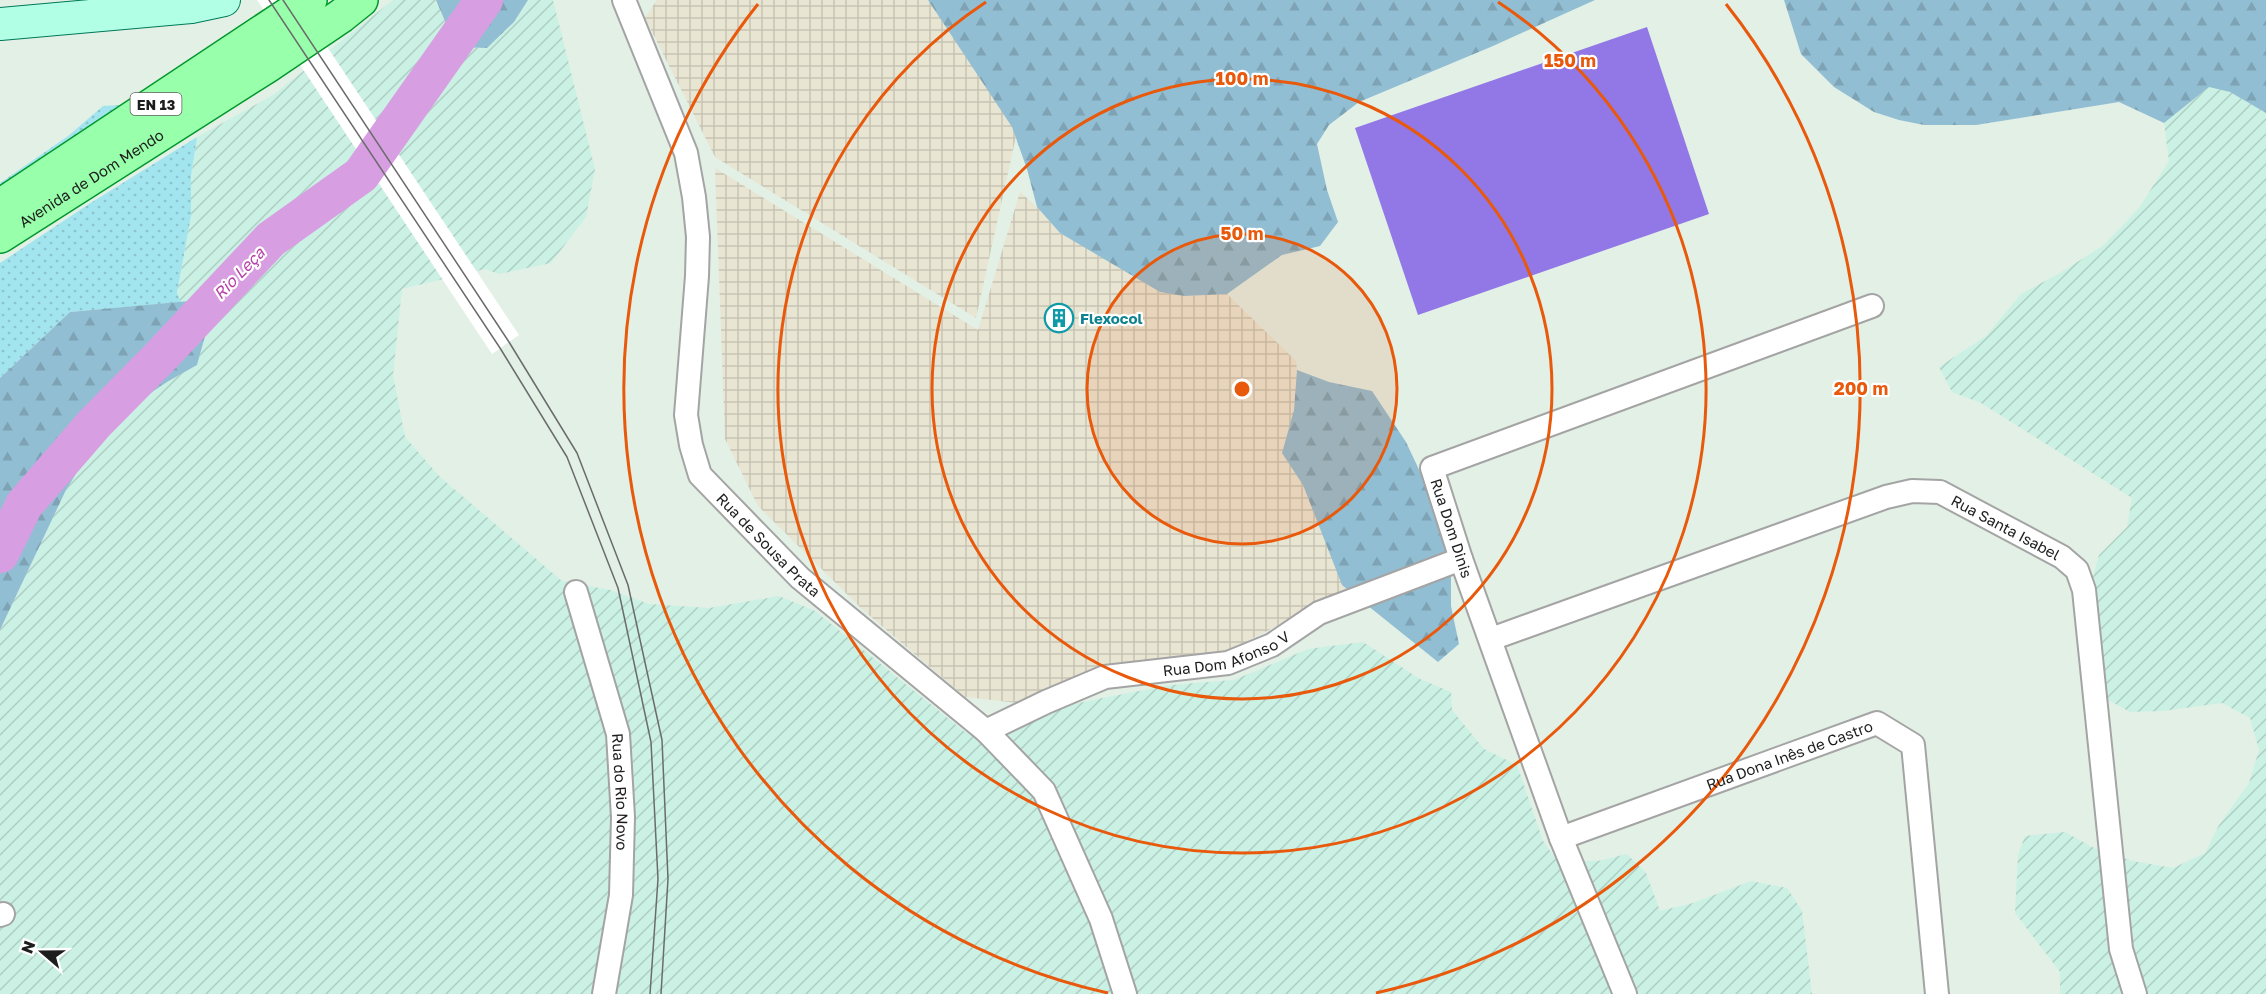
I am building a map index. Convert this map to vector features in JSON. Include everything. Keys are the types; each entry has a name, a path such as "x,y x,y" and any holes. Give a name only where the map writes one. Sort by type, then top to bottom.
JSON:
{"main road":[{"name":"Avenida de Dom Mendo","path":"0,206 310,0"},
{"name":"Avenida de Dom Mendo","path":"0,236 267,66 361,0"}],"street":[{"path":"0,24 191,7 224,0"},
{"name":"Rua de Sousa Prata","path":"624,0 686,153 694,197 698,237 697,276 686,415 691,445 700,475 800,578 986,731 1044,791 1101,919 1125,994"},
{"name":"Rua Dom Dinis","path":"1625,994 1561,838 1461,560 1432,468 1872,306"},
{"name":"Rua Santa Isabel","path":"1491,639 1886,497 1912,491 1940,492 2062,557 2077,570 2084,590 2121,949 2135,994"},
{"name":"Rua Dom Afonso V","path":"986,731 1104,677 1228,663 1272,645 1319,613 1461,560"},
{"name":"Rua do Rio Novo","path":"576,592 618,734 622,805 621,895 604,994"},
{"name":"Rua Dona Inês de Castro","path":"1561,838 1877,723 1913,745 1937,994"}],"shaded area":[{"path":"393,0 436,0 456,47 487,48 514,22 528,0 553,0 595,169 586,217 551,263 499,274 485,269 402,289 393,375 405,437 440,477 562,581 610,590 649,604 709,608 779,596 815,611 965,732 993,742 1022,716 1171,685 1234,680 1308,649 1363,642 1420,679 1451,692 1452,710 1484,749 1517,765 1543,841 1557,861 1598,861 1627,854 1646,873 1660,911 1693,903 1751,881 1787,888 1802,911 1812,994 0,994 0,630 65,492 106,423 197,365 209,322 189,301 181,302 177,294 191,216 191,176 197,137 273,95"},
{"path":"657,0 947,0 1019,123 976,318 715,157 645,18"},
{"path":"1647,27 1709,214 1418,315 1355,128"},
{"path":"2209,87 2230,92 2266,113 2266,994 2060,994 2060,972 2015,913 2018,855 2025,836 2065,832 2092,847 2132,861 2173,868 2205,853 2219,825 2249,783 2259,750 2250,718 2222,703 2162,711 2130,712 2101,696 2090,588 2099,555 2127,527 2132,498 1981,403 1952,392 1939,367 1986,336 2021,294 2104,245 2139,208 2169,161 2164,123"},
{"path":"127,101 127,108 0,191 0,183 68,136 103,106 120,105"},
{"path":"197,137 191,176 191,216 177,293 181,302 70,312 0,378 0,263"},
{"path":"715,168 978,330 1020,192 1060,233 1184,296 1227,294 1296,361 1297,370 1438,544 1222,654 1126,662 1019,703 965,697 863,610 758,506 725,439"}],"green space":[{"path":"436,0 528,0 514,22 487,48 456,47"},
{"path":"928,0 1595,0 1359,102 1329,125 1317,144 1327,190 1338,222 1320,246 1282,255 1227,294 1184,296 1160,292 1060,233 1037,207 1012,127"},
{"path":"1784,0 2266,0 2266,113 2230,92 2209,87 2164,123 2119,102 1976,125 1924,125 1899,120 1874,112 1834,87 1801,54"},
{"path":"189,301 209,322 197,365 106,423 65,492 0,630 0,378 70,312"},
{"path":"1297,370 1329,382 1372,391 1406,442 1446,527 1451,606 1459,644 1438,662 1342,585 1303,485 1282,453 1294,410"}],"pier":[{"path":"257,0 296,0 519,335 492,354"}],"waterway":[{"name":"Rio Leça","path":"0,554 24,505 94,424 271,239 361,175 484,0"}],"tram line":[{"path":"269,0 500,348 567,457 618,588 651,742 658,879 650,994"},
{"path":"283,0 509,342 577,453 628,585 662,740 668,879 661,994"}],"place":[{"name":"Flexocol","path":"1059,318"}]}
